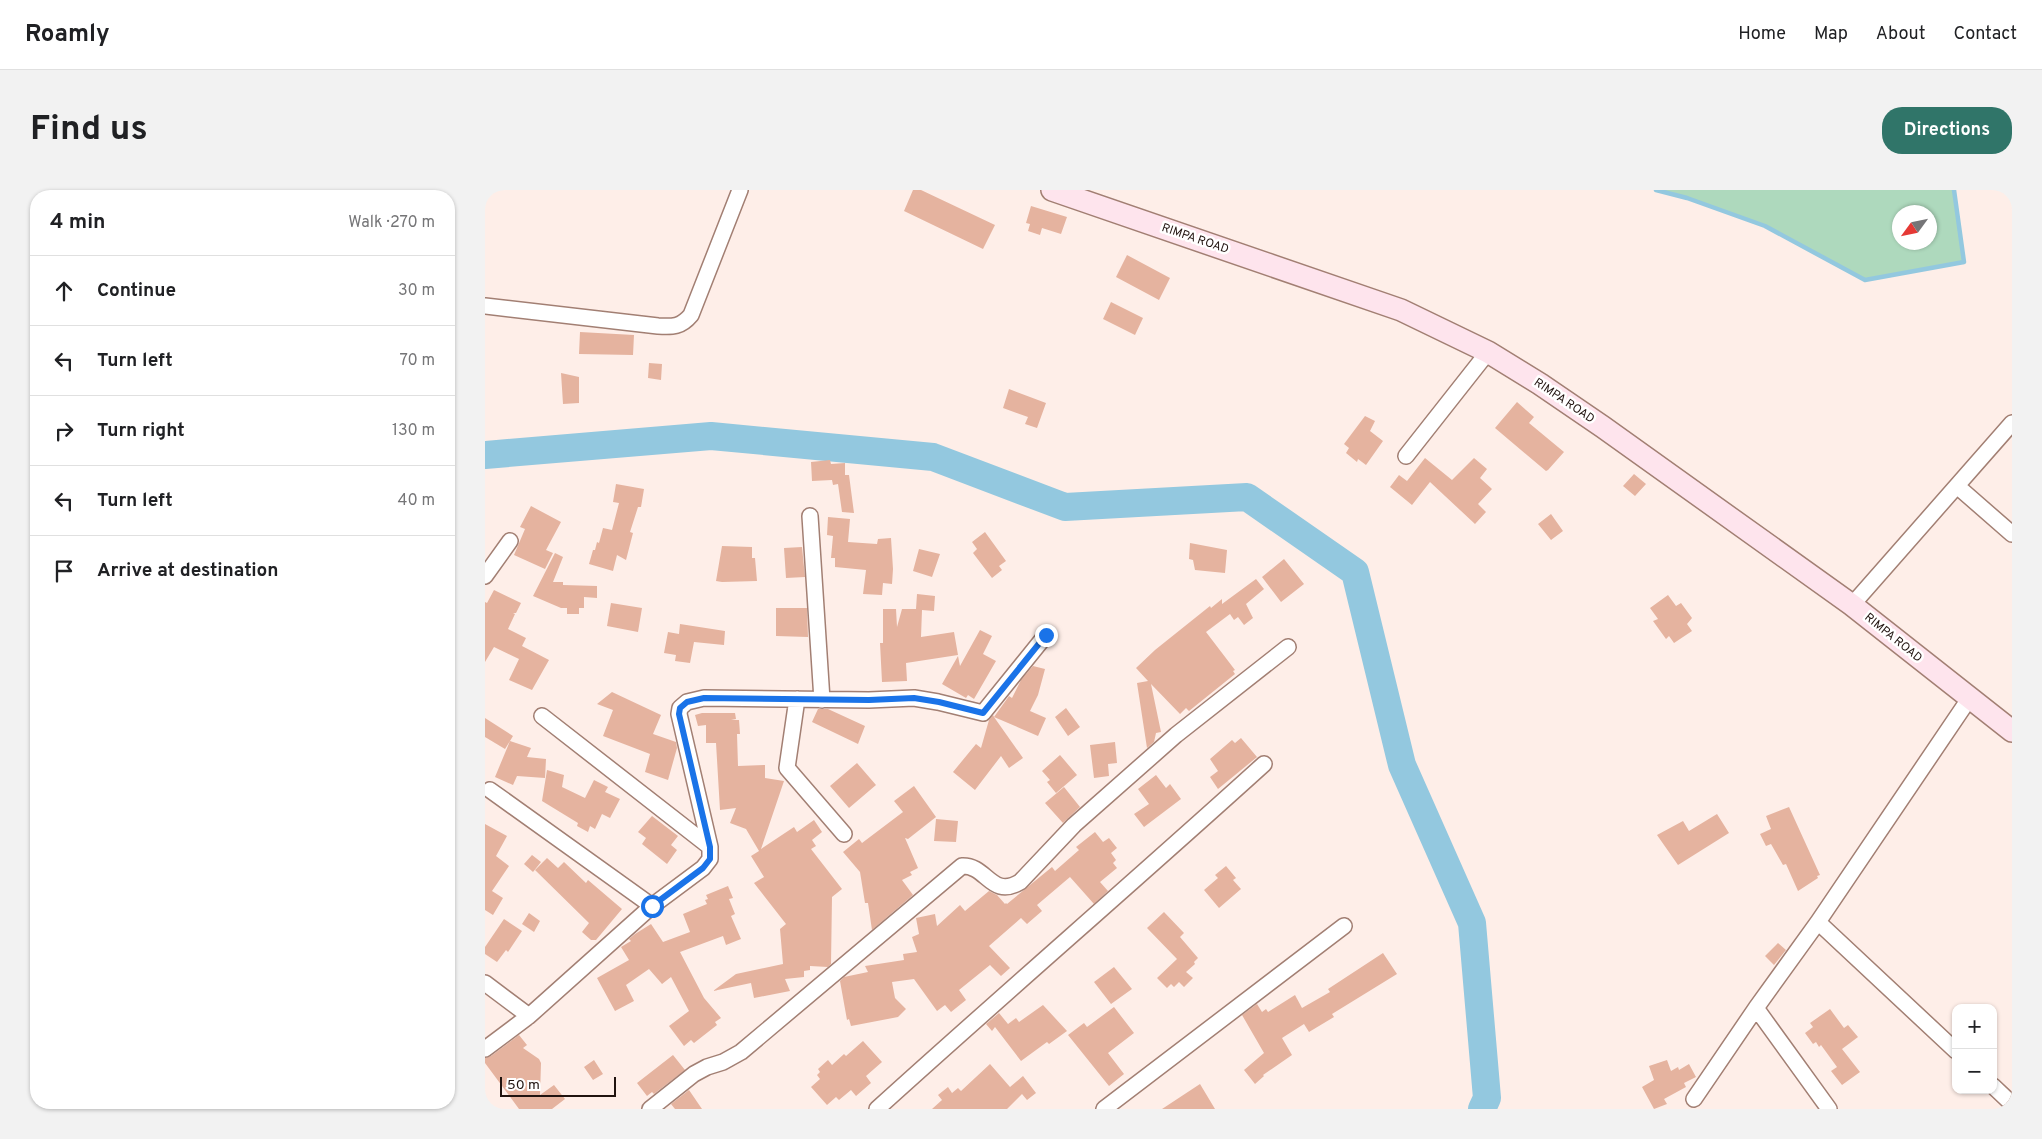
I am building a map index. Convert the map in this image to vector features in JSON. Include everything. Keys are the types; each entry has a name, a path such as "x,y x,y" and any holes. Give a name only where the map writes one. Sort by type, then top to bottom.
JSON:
{"street":[{"path":"485,306 658,326 673,327 683,324 691,316 740,190"},
{"name":"RIMPA ROAD","path":"1052,190 1401,310 1488,352 1540,384 1603,427 1852,605 2012,731"},
{"path":"1406,456 1488,352"},
{"path":"1852,605 2012,422"},
{"path":"1957,486 2012,534"},
{"path":"809,516 822,700"},
{"path":"485,576 510,541"},
{"path":"485,1049 529,1016 652,906 703,868 710,859 710,847 679,714 680,708 687,702 704,698 822,700 914,698 983,713 1046,635"},
{"path":"650,1109 694,1074 741,1052 962,866 970,866 993,884 1002,887 1011,887 1020,882 1074,826 1176,735 1288,647"},
{"path":"1694,1099 1818,922 1969,698"},
{"path":"797,699 787,768 844,834"},
{"path":"542,716 710,847"},
{"path":"877,1109 985,1011 1135,882 1264,764"},
{"path":"490,790 652,906"},
{"path":"1818,922 1954,1049"},
{"path":"1104,1109 1344,926"},
{"path":"485,983 529,1016"},
{"path":"1756,1008 1829,1109"},
{"path":"1997,1090 2012,1104"}],"green space":[{"path":"1656,190 1954,190 1964,262 1865,280 1765,226 1687,198"}],"building":[{"path":"913,190 921,190 995,225 983,249 904,211"},
{"path":"1031,206 1067,217 1061,234 1042,228 1040,235 1028,231 1030,224 1026,223"},
{"path":"1127,255 1170,278 1159,300 1116,277"},
{"path":"1111,302 1143,318 1135,335 1103,319"},
{"path":"580,332 634,335 633,355 579,354"},
{"path":"649,363 662,364 661,380 648,378"},
{"path":"561,373 579,377 579,403 563,404"},
{"path":"1009,389 1046,403 1037,428 1025,424 1028,417 1003,408"},
{"path":"1517,402 1534,417 1529,423 1564,452 1546,471 1495,428"},
{"path":"1365,416 1375,421 1370,431 1383,441 1366,465 1358,459 1357,462 1346,453 1349,448 1344,444"},
{"path":"1425,458 1452,480 1474,458 1487,469 1480,478 1492,489 1478,504 1486,512 1475,524 1430,482 1412,505 1390,487 1399,475 1407,481"},
{"path":"830,460 831,464 845,463 845,475 849,475 854,513 842,512 838,484 833,485 832,480 812,481 811,462"},
{"path":"1634,474 1646,484 1635,496 1623,486"},
{"path":"616,484 644,489 641,507 638,507 630,532 633,533 626,560 617,555 613,571 589,564 593,550 595,550 597,542 599,543 603,528 612,530 619,503 613,502"},
{"path":"531,506 561,522 546,550 553,553 545,569 514,555 525,529 520,527"},
{"path":"1551,514 1563,531 1551,540 1538,524"},
{"path":"828,517 850,519 848,542 877,544 878,539 891,538 892,584 883,583 882,595 863,594 866,570 835,567 835,558 831,558 833,536 827,535"},
{"path":"985,532 1006,561 999,566 1002,570 992,578 973,553 977,549 972,542"},
{"path":"1190,543 1227,550 1225,573 1195,570 1193,560 1189,559"},
{"path":"722,546 752,547 752,558 755,558 757,581 716,581"},
{"path":"802,547 805,577 786,578 784,548"},
{"path":"919,549 940,554 932,577 913,571"},
{"path":"555,553 563,557 553,582 563,582 563,585 597,586 597,598 584,597 584,608 579,608 579,614 567,614 567,608 561,608 533,596"},
{"path":"1284,559 1304,584 1281,602 1262,577"},
{"path":"1256,579 1264,589 1246,604 1253,618 1244,625 1238,617 1234,620 1230,614 1206,632 1235,670 1233,671 1235,674 1189,711 1186,708 1180,714 1151,684 1161,732 1156,733 1154,742 1147,748 1137,683 1148,681 1136,668 1155,650 1210,606 1211,608 1222,599 1222,604"},
{"path":"494,590 521,603 516,613 513,613 515,614 508,629 526,638 522,646 549,660 532,690 509,680 519,659 494,647 485,662 485,602 487,603"},
{"path":"917,594 935,596 934,611 922,610 921,637 954,632 958,655 906,663 907,681 882,682 880,643 883,643 883,609 896,609 897,627 902,609 916,609"},
{"path":"1668,595 1676,606 1681,603 1692,618 1687,624 1692,631 1674,643 1669,636 1666,639 1653,621 1658,619 1650,608"},
{"path":"611,603 642,608 638,632 607,626"},
{"path":"776,608 807,608 808,637 776,636"},
{"path":"680,624 725,631 724,645 694,642 690,663 675,661 676,655 664,653 668,632 679,634"},
{"path":"980,630 992,636 983,654 996,661 974,699 968,695 966,698 942,684 958,656 960,666"},
{"path":"1033,666 1045,669 1038,695 1030,711 1046,718 1038,736 994,717 1009,696 1012,698 1021,680"},
{"path":"612,692 661,715 653,734 676,742 677,748 668,780 645,772 650,754 603,736 613,710 597,704"},
{"path":"1066,708 1080,727 1068,736 1055,717"},
{"path":"818,709 828,709 865,726 858,744 812,722"},
{"path":"702,713 735,713 736,719 731,720 739,720 740,734 737,734 738,766 765,765 765,778 784,781 761,849 794,827 797,832 814,820 822,832 812,840 816,846 811,849 842,889 832,897 831,964 828,967 810,966 810,970 804,971 804,977 785,979 790,991 754,998 751,983 713,991 736,974 783,964 780,929 786,924 754,883 764,877 751,856 759,851 746,829 730,823 736,808 720,810 716,743 706,743 706,725 698,726 695,715"},
{"path":"993,715 1023,758 1009,768 1001,756 975,790 953,772 976,744 981,748 989,720"},
{"path":"485,718 513,736 505,749 485,737"},
{"path":"1241,738 1257,757 1218,789 1210,777 1218,771 1210,759 1232,740 1235,743"},
{"path":"510,741 531,748 527,757 546,759 545,778 517,776 513,785 495,777"},
{"path":"1115,742 1117,763 1108,764 1109,776 1094,778 1090,745"},
{"path":"1060,755 1077,775 1056,793 1047,782 1050,780 1042,771"},
{"path":"857,763 876,785 849,808 830,786"},
{"path":"547,770 564,775 562,787 585,798 594,780 608,787 605,792 620,799 610,818 602,814 595,829 590,826 588,832 577,826 578,823 542,801"},
{"path":"1156,775 1166,788 1170,784 1181,799 1144,827 1134,814 1149,804 1138,789"},
{"path":"914,786 936,817 908,839 905,838 918,868 910,872 912,875 902,880 913,895 872,930 868,903 865,903 860,872 843,852 859,839 862,843 903,812 894,801"},
{"path":"1064,787 1080,807 1063,823 1045,803"},
{"path":"1789,807 1820,875 1798,891 1786,864 1783,865 1771,844 1766,846 1760,834 1771,829 1766,816"},
{"path":"1717,814 1729,833 1678,865 1657,835 1683,821 1689,831"},
{"path":"652,816 678,836 671,845 677,850 667,864 642,844 646,838 638,832"},
{"path":"936,819 958,821 956,842 934,841"},
{"path":"485,824 507,836 496,856 509,866 492,891 503,898 493,915 485,910"},
{"path":"1095,832 1103,842 1109,838 1117,848 1111,853 1116,860 1113,863 1117,868 1100,882 1108,891 1094,904 1070,877 1037,905 1042,911 1027,924 1021,918 989,946 1010,968 1001,976 990,965 959,990 966,1000 951,1012 945,1005 937,1011 914,979 892,982 895,998 906,1009 898,1017 851,1026 849,1019 847,1020 840,981 844,977 868,972 865,966 904,960 903,954 917,952 912,937 919,934 916,918 935,914 937,926 960,905 965,911 989,891 1007,904 1052,867 1055,871 1079,850 1076,847"},
{"path":"532,855 541,862 533,872 524,864"},
{"path":"547,858 558,868 564,862 586,883 588,880 622,909 596,940 591,940 582,932 589,923 535,870"},
{"path":"1226,866 1236,878 1233,880 1241,889 1219,908 1204,890 1218,878 1215,875"},
{"path":"728,886 733,898 729,899 735,914 731,916 741,939 726,945 723,936 680,952 704,998 721,1018 715,1022 717,1025 694,1043 691,1040 684,1046 669,1026 689,1011 671,977 662,984 649,969 626,985 634,1001 615,1011 597,978 629,960 621,947 631,941 629,939 635,934 651,924 663,942 690,932 683,914 707,904 705,900 708,899 706,895"},
{"path":"1164,912 1184,933 1180,937 1198,958 1194,962 1195,964 1186,972 1193,978 1184,987 1179,982 1174,987 1171,984 1167,988 1157,978 1177,959 1147,928"},
{"path":"529,913 540,921 534,932 522,924"},
{"path":"504,919 522,931 508,952 506,950 497,962 485,954 485,947"},
{"path":"1778,943 1786,950 1774,965 1765,956"},
{"path":"1383,953 1397,974 1332,1014 1334,1017 1309,1032 1304,1024 1282,1038 1292,1055 1263,1075 1255,1084 1244,1070 1264,1053 1242,1015 1257,1004 1262,1012 1266,1009 1268,1012 1295,995 1302,1008 1330,992 1328,989"},
{"path":"1114,967 1132,989 1111,1004 1094,982"},
{"path":"1043,1005 1067,1031 1049,1044 1047,1042 1021,1061 995,1027 992,1031 986,1024 999,1013 1008,1024 1016,1018 1019,1022"},
{"path":"1114,1007 1134,1033 1108,1053 1124,1074 1109,1086 1068,1035 1084,1023 1087,1027"},
{"path":"1830,1009 1844,1028 1848,1025 1858,1037 1842,1049 1860,1072 1842,1085 1831,1071 1837,1067 1821,1045 1819,1047 1816,1042 1813,1044 1805,1033 1813,1027 1810,1023"},
{"path":"519,1035 527,1045 523,1048 539,1059 541,1063 540,1095 554,1085 565,1099 552,1109 519,1109 485,1063 485,1058 491,1056"},
{"path":"863,1041 882,1062 866,1076 871,1083 856,1096 851,1090 839,1100 836,1097 827,1105 811,1087 820,1079 817,1075 820,1072 818,1069 828,1060 832,1065"},
{"path":"673,1055 685,1070 654,1094 652,1092 647,1096 637,1083"},
{"path":"594,1060 603,1074 593,1080 584,1067"},
{"path":"1667,1060 1671,1071 1678,1067 1679,1070 1689,1064 1696,1077 1684,1083 1686,1087 1664,1099 1667,1104 1654,1109 1642,1087 1654,1080 1649,1066"},
{"path":"990,1064 1010,1087 1023,1076 1036,1093 1027,1100 1022,1094 1007,1109 932,1109 942,1100 938,1095 948,1087 952,1093 958,1088 961,1091"},
{"path":"1200,1084 1215,1109 1162,1109"},
{"path":"689,1090 702,1109 675,1109 671,1104"}],"waterway":[{"path":"1656,190 1687,198 1765,226 1865,280 1964,262 1954,190"},
{"path":"485,455 711,436 933,457 1065,507 1247,497 1355,572 1402,765 1472,923 1487,1098 1482,1109"}],"route":[{"path":"652,906 703,868 710,859 710,847 679,714 680,708 687,702 704,698 869,700 914,698 983,713 1046,635"}]}
